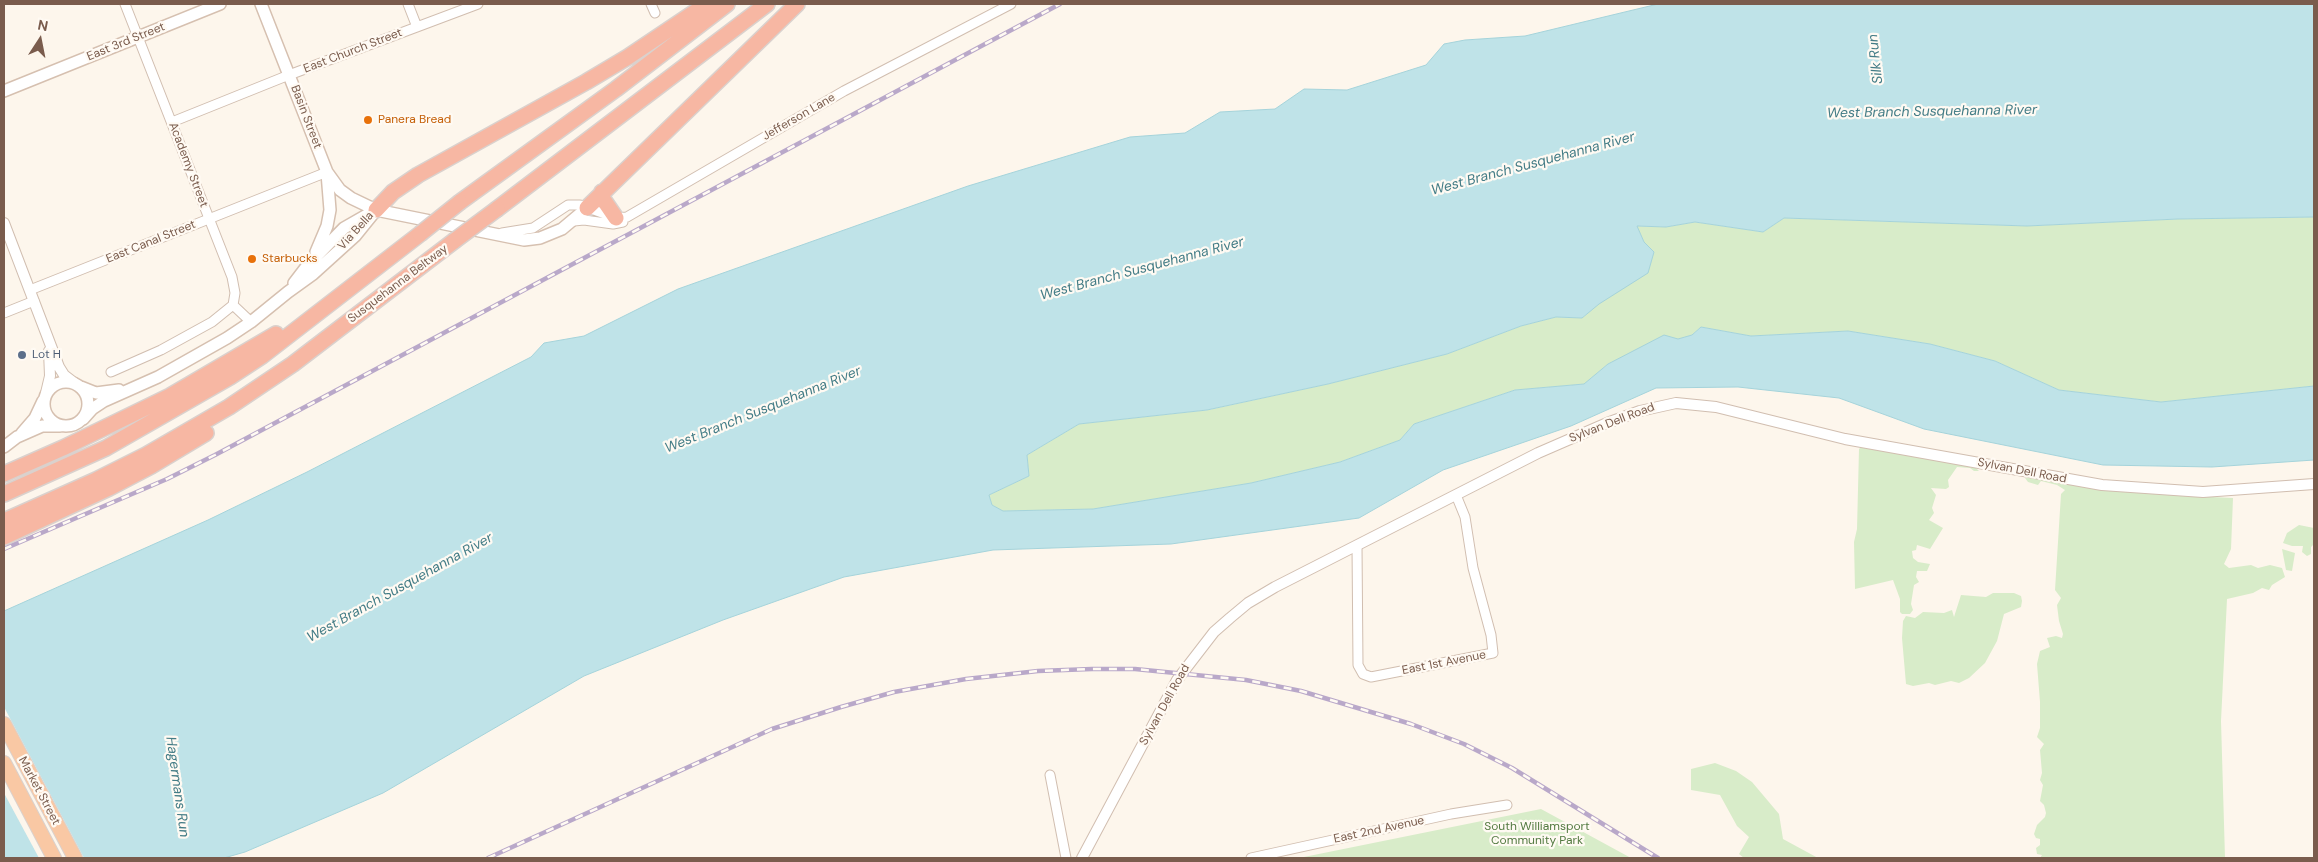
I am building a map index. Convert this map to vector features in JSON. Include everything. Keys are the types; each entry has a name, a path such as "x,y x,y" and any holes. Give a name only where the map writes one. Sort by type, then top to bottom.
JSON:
{"highway":[{"path":"376,210 393,192 418,175 586,82 628,57 707,4"},
{"name":"Susquehanna Beltway","path":"4,494 106,448 181,407 262,356 460,202 616,89 727,4"},
{"name":"Susquehanna Beltway","path":"4,522 96,480 189,432 293,364 767,4"},
{"path":"588,208 602,192 798,4"},
{"path":"602,192 603,199 621,218"},
{"path":"4,474 135,414 205,377 355,284"},
{"path":"4,537 109,488 188,444 268,391 355,316"},
{"name":"Market Street","path":"4,724 75,858"},
{"name":"Market Street","path":"4,763 54,858"}],"main road":[{"name":"East 3rd Street","path":"4,91 220,4"},
{"name":"Basin Street","path":"262,4 327,172 340,190 351,198 376,210"},
{"path":"307,266 322,242 327,226 330,194 327,172"},
{"path":"376,210 531,240 551,234 574,221 588,208"},
{"name":"Via Bella","path":"288,292 307,266 344,228 376,210"},
{"name":"Via Bella","path":"83,419 92,409 104,401 133,388 227,338 251,322 313,274 355,236 376,210"},
{"path":"4,446 42,426 74,425 83,419 88,410 88,402 79,386 60,382 52,386 36,416 17,438"},
{"name":"Via Bella","path":"79,386 96,393 133,388"},
{"path":"45,396 44,408 47,416 62,426"}],"street":[{"name":"Academy Street","path":"125,4 234,284 233,305"},
{"path":"408,4 417,27"},
{"name":"East Church Street","path":"172,122 289,75 478,4"},
{"path":"651,4 655,13"},
{"name":"Jefferson Lane","path":"574,221 584,220 613,224 623,222 621,218 844,91 1011,4"},
{"name":"East Canal Street","path":"30,290 327,172"},
{"path":"490,233 522,231 533,228 568,204 574,204 621,218"},
{"path":"4,223 48,342 62,373 79,386"},
{"path":"4,313 34,301"},
{"path":"111,372 184,338 220,316 233,305 251,322"},
{"path":"45,396 50,376 48,342"},
{"name":"Sylvan Dell Road","path":"1082,858 1177,680 1214,632 1248,603 1456,495 1571,438 1640,411 1676,403 1716,407 1845,439 2102,485 2203,492 2314,484"},
{"name":"East 1st Avenue","path":"1357,546 1358,665 1363,674 1371,677 1493,653 1491,635 1473,568 1465,517 1456,495"},
{"path":"1050,775 1066,858"},
{"name":"East 2nd Avenue","path":"1251,858 1451,814 1507,805"}],"green space":[{"path":"2314,217 2314,386 2161,402 2059,390 1995,361 1930,344 1848,331 1751,336 1701,327 1692,335 1608,364 1585,384 1515,390 1414,424 1400,440 1340,462 1251,483 1093,509 1002,511 992,505 989,495 1029,476 1027,455 1079,424 1208,410 1328,384 1447,354 1521,326 1556,317 1582,318 1654,252 1644,242 1636,226 1666,227 1695,222 1763,232 1784,218 2027,226 2178,219"},
{"path":"1861,447 1974,466 1979,471 1957,467 1948,480 1949,487 1946,489 1931,488 1936,495 1932,508 1934,513 1929,520 1943,528 1930,549 1917,545 1916,550 1912,551 1913,558 1918,562 1930,564 1927,571 1917,571 1916,577 1919,582 1914,585 1911,604 1913,610 1910,614 1902,614 1900,612 1900,599 1893,580 1855,589 1854,542 1857,529 1859,449"},
{"path":"2034,477 2172,495 2233,498 2231,549 2224,564 2229,568 2251,565 2258,568 2270,565 2282,568 2285,577 2272,585 2269,590 2262,588 2253,593 2227,599 2221,721 2225,858 2040,858 2042,855 2037,854 2036,848 2040,845 2040,839 2036,838 2034,834 2037,825 2045,817 2046,813 2044,805 2040,801 2043,785 2040,780 2042,773 2040,750 2044,744 2037,737 2040,728 2040,702 2037,664 2040,651 2050,647 2047,638 2056,636 2062,638 2063,634 2057,605 2061,598 2055,590 2061,494 2065,490 2057,485 2041,481 2038,485 2028,482 2025,478"},
{"path":"2299,525 2314,528 2314,544 2311,547 2311,554 2307,556 2302,552 2303,546 2292,546 2283,543 2287,533"},
{"path":"2282,549 2295,553 2292,571 2286,570"},
{"path":"1993,593 2014,593 2021,596 2022,601 2021,607 2004,614 1997,641 1985,663 1969,678 1959,683 1951,681 1935,685 1929,683 1913,686 1906,684 1902,638 1903,621 1906,616 1915,618 1923,612 1944,613 1952,610 1954,617 1961,595 1986,597"},
{"path":"1715,763 1736,771 1752,782 1779,814 1783,839 1818,858 1744,858 1739,854 1749,837 1737,826 1720,795 1691,790 1691,769"},
{"name":"South Williamsport Community Park","path":"1541,809 1631,858 1299,858"}],"water":[{"path":"1658,4 2314,4 2314,217 2178,219 2027,226 1784,218 1763,232 1695,222 1666,227 1637,226 1644,242 1654,252 1648,273 1599,304 1582,318 1556,317 1521,326 1447,354 1328,384 1207,410 1079,424 1027,455 1029,476 989,495 992,505 1003,511 1093,509 1251,483 1340,462 1400,440 1414,424 1515,390 1584,384 1608,364 1664,335 1678,339 1692,335 1701,327 1751,336 1848,331 1930,344 1995,361 2059,390 2161,402 2314,386 2314,460 2212,467 2103,465 1924,429 1839,398 1738,387 1656,388 1571,426 1443,470 1359,518 1171,544 993,550 844,577 723,620 584,676 383,793 245,852 224,858 4,858 4,611 208,520 307,472 531,357 544,343 584,336 678,289 968,186 1130,137 1185,133 1220,112 1275,109 1304,89 1347,90 1426,65 1444,44 1465,40 1525,36"}],"pier":[{"path":"4,707 84,858 39,858 4,793"}],"railway":[{"path":"4,549 167,479 215,455 1060,4"},
{"path":"488,858 772,729 841,707 894,692 966,679 1038,671 1092,669 1135,669 1246,680 1301,691 1411,724 1464,744 1512,768 1658,858"}],"place":[{"name":"Panera Bread","path":"368,120"},
{"name":"Starbucks","path":"252,259"},
{"name":"Lot H","path":"22,355"}],"water label":[{"name":"Silk Run","path":"1876,59"},
{"name":"West Branch Susquehanna River","path":"1932,112"},
{"name":"West Branch Susquehanna River","path":"1533,164"},
{"name":"West Branch Susquehanna River","path":"1142,269"},
{"name":"West Branch Susquehanna River","path":"763,410"},
{"name":"West Branch Susquehanna River","path":"400,588"},
{"name":"Hagermans Run","path":"177,787"}]}
